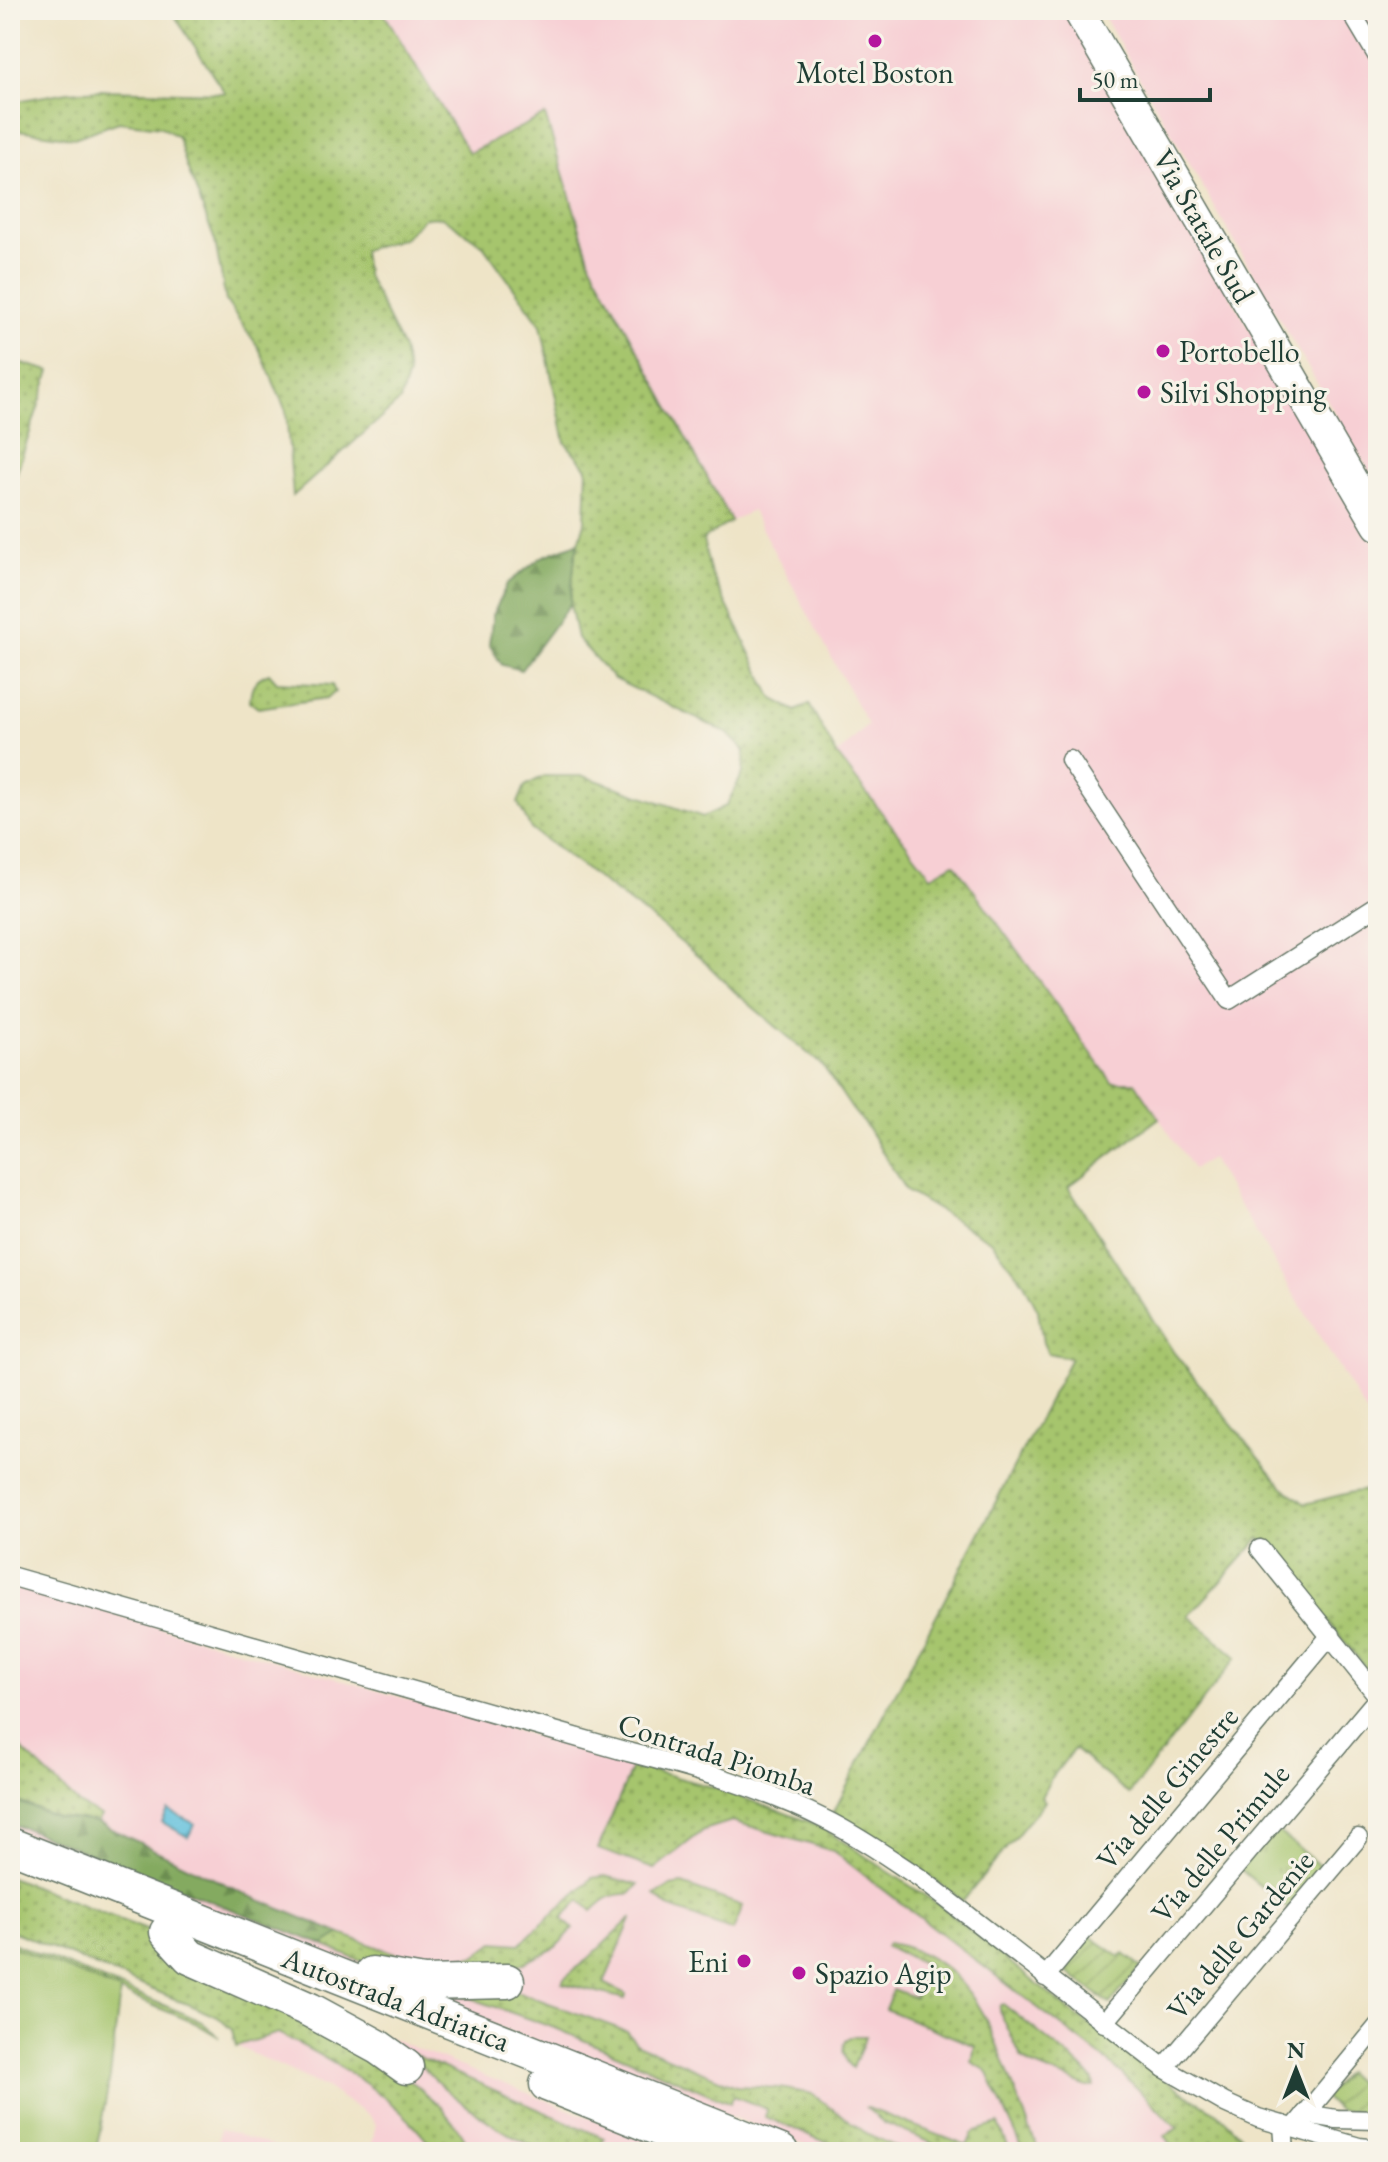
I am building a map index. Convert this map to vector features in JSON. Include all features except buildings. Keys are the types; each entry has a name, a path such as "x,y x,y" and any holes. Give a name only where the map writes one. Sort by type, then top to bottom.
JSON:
{"highway":[{"name":"Autostrada Adriatica","path":"10,1861 167,1932 717,2152"},
{"name":"Autostrada Adriatica","path":"10,1861 241,1938 781,2152"},
{"path":"167,1932 190,1957 310,2010 378,2047 406,2067"},
{"path":"241,1938 262,1933 356,1969 402,1981 507,1981"}],"main road":[{"name":"Via Statale Sud","path":"1078,10 1378,525"}],"street":[{"path":"1350,10 1378,57"},
{"path":"1070,760 1229,1000 1378,905"},
{"path":"1260,1549 1378,1697"},
{"name":"Contrada Piomba","path":"10,1576 695,1769 760,1791 826,1820 920,1878 1164,2068 1258,2118 1294,2122 1359,2147 1378,2149"},
{"name":"Via delle Ginestre","path":"1045,1977 1331,1635"},
{"name":"Via delle Primule","path":"1104,2023 1378,1697"},
{"name":"Via delle Gardenie","path":"1164,2068 1358,1838"},
{"path":"1285,2152 1294,2122 1378,2026"},
{"path":"1294,2122 1378,2120"}],"shaded area":[{"path":"382,10 1066,10 1378,551 1378,1432 1211,1159 1193,1169 1135,1082 1112,1082 955,863 932,876 837,755 868,725 752,511 731,521 591,264 546,115 469,154"},
{"path":"1100,10 1378,10 1378,487 1279,318"},
{"path":"10,1584 703,1785 732,1821 834,1851 1114,2066 1153,2101 1201,2152 823,2152 402,1990 10,1828"},
{"path":"331,2014 675,2152 370,2152 376,2124 370,2117 325,2087 236,2046"},
{"path":"220,2129 292,2152 216,2152"}],"green space":[{"path":"171,10 382,10 469,153 545,115 591,264 731,521 703,539 710,571 773,699 796,711 809,704 837,755 931,876 954,863 1112,1082 1135,1082 1159,1118 1068,1187 1174,1353 1282,1486 1305,1504 1378,1489 1378,1683 1260,1538 1189,1616 1237,1657 1129,1794 1074,1749 1050,1780 1041,1797 1045,1801 963,1901 877,1838 833,1813 1071,1358 1048,1353 1043,1343 1038,1310 1024,1283 992,1242 906,1191 868,1128 823,1066 659,924 531,829 518,803 525,786 544,776 584,776 703,817 726,806 743,773 745,751 727,733 614,679 577,638 570,604 575,556 585,522 587,468 565,442 541,325 482,244 442,217 424,218 404,238 363,250 366,274 403,349 408,374 400,401 293,496 286,411 259,348 226,301 215,241 178,137 161,127 119,122 74,138 10,129 10,102 68,92 225,93"},
{"path":"10,360 50,371 10,493"},
{"path":"579,542 570,604 521,670 502,665 489,644 493,615 507,584 542,557"},
{"path":"269,673 277,682 332,685 335,692 327,698 258,708 250,702 252,688 257,680"},
{"path":"10,1738 80,1805 101,1816 97,1822 57,1817 10,1799"},
{"path":"633,1765 718,1789 818,1825 942,1907 1070,2011 1196,2101 1218,2113 1257,2152 1176,2152 1165,2135 1178,2128 1114,2066 833,1851 732,1821 704,1830 654,1869 598,1849"},
{"path":"10,1799 57,1817 97,1822 245,1894 341,1934 323,1945 10,1825"},
{"path":"1274,1828 1322,1868 1288,1909 1240,1869"},
{"path":"605,1876 638,1885 630,1894 609,1898 592,1911 580,1900 562,1918 573,1929 555,1948 516,1967 393,1971 323,1945 341,1934 400,1955 475,1956 494,1942 520,1944 592,1878"},
{"path":"10,1877 172,1940 402,2074 439,2105 461,2132 472,2152 436,2152 403,2114 384,2098 344,2069 278,2033 236,2046 232,2030 218,2017 10,1930"},
{"path":"682,1884 743,1906 733,1931 668,1907 655,1895 670,1886"},
{"path":"632,1917 604,1983 626,1994 625,1999 562,1983 564,1978"},
{"path":"1087,1934 1120,1957 1124,1954 1141,1967 1110,2004 1059,1966"},
{"path":"10,1942 185,2014 202,2022 219,2037 195,2023 10,1946"},
{"path":"888,1943 918,1952 943,1966 962,1984 978,2006 1040,2152 1024,2152 987,2071 972,2062 975,2046 885,2009 893,1990 914,1998 928,1965 886,1947"},
{"path":"10,1946 120,1991 110,2077 97,2145 91,2152 10,2152"},
{"path":"499,1985 626,2031 637,2044 736,2086 780,2088 812,2094 866,2133 907,2152 850,2152 765,2117 767,2109 734,2096 730,2103 560,2030 442,1988"},
{"path":"1003,2004 1083,2068 1093,2080 1094,2087 1030,2064 1021,2057 999,2010"},
{"path":"854,2036 866,2036 853,2068 843,2048 846,2041"},
{"path":"412,2054 604,2138 598,2152 554,2152 514,2137 455,2096"},
{"path":"1346,2072 1378,2102 1378,2112 1338,2111 1324,2097"},
{"path":"865,2107 967,2146 973,2132 999,2124 1010,2152 953,2152 884,2123"}],"water":[{"path":"168,1810 195,1824 188,1837 162,1822"}],"place":[{"name":"Motel Boston","path":"875,41"},
{"name":"Portobello","path":"1163,351"},
{"name":"Silvi Shopping","path":"1144,392"},
{"name":"Eni","path":"744,1961"},
{"name":"Spazio Agip","path":"799,1973"}]}
